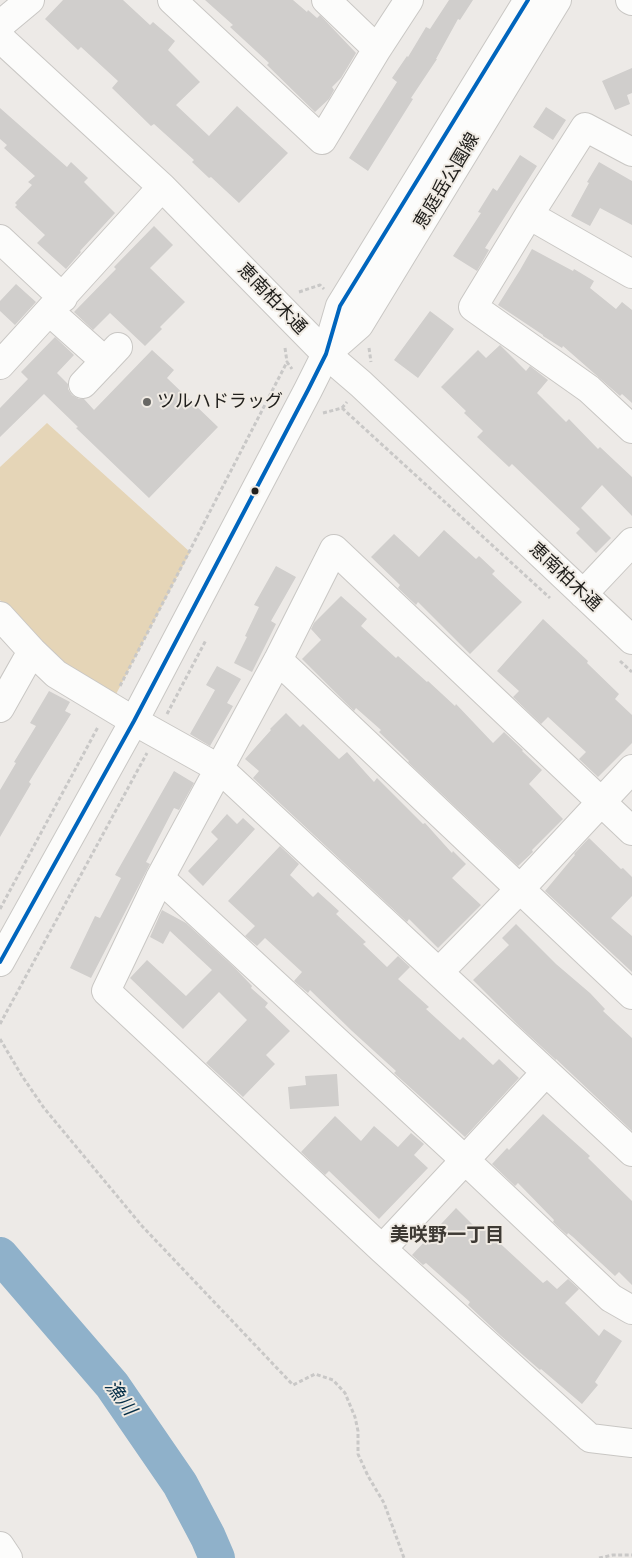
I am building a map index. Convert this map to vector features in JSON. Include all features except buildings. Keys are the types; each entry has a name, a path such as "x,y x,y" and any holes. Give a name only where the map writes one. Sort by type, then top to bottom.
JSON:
{"street":[{"path":"0,25 30,0"},
{"path":"172,0 322,140 409,0"},
{"path":"326,0 377,49"},
{"name":"恵庭岳公園線","path":"0,962 134,721 308,390 326,354 340,306 528,0"},
{"name":"恵庭岳公園線","path":"326,354 359,325 557,0"},
{"name":"恵南柏木通","path":"0,38 162,187 326,354 361,384 583,594 625,650"},
{"path":"632,152 585,128 473,307 589,389 632,429"},
{"path":"0,365 162,187"},
{"path":"529,215 632,274"},
{"path":"0,239 56,305 111,354 83,384"},
{"path":"583,594 632,542"},
{"path":"632,831 334,550 278,660 160,878 106,991 382,1249 590,1438 632,1443"},
{"path":"0,616 56,674 134,721 220,768 632,1152"},
{"path":"0,708 32,651"},
{"path":"278,660 632,995"},
{"path":"438,972 520,889 632,770"},
{"path":"160,878 611,1298 632,1310"},
{"path":"382,1249 546,1072"},
{"path":"0,1546 8,1558"}],"path":[{"path":"0,909 110,706 287,362 308,390"},
{"path":"342,408 552,600"},
{"path":"625,650 632,672"},
{"path":"0,1039 44,1108 142,1226 293,1385 315,1374 333,1380 346,1393 358,1431 358,1454 384,1503 404,1558"},
{"path":"599,1558 632,1555"}],"shaded area":[{"path":"47,423 190,552 114,698 80,687 0,600 0,467"}],"waterway":[{"name":"漁川","path":"0,1255 112,1385 180,1484 217,1558"}],"transit line":[{"path":"0,962 134,721 308,390 326,354 340,306 528,0"}],"place":[{"name":"ツルハドラッグ","path":"147,402"}],"district":[{"name":"美咲野一丁目","path":"447,1236"}]}
